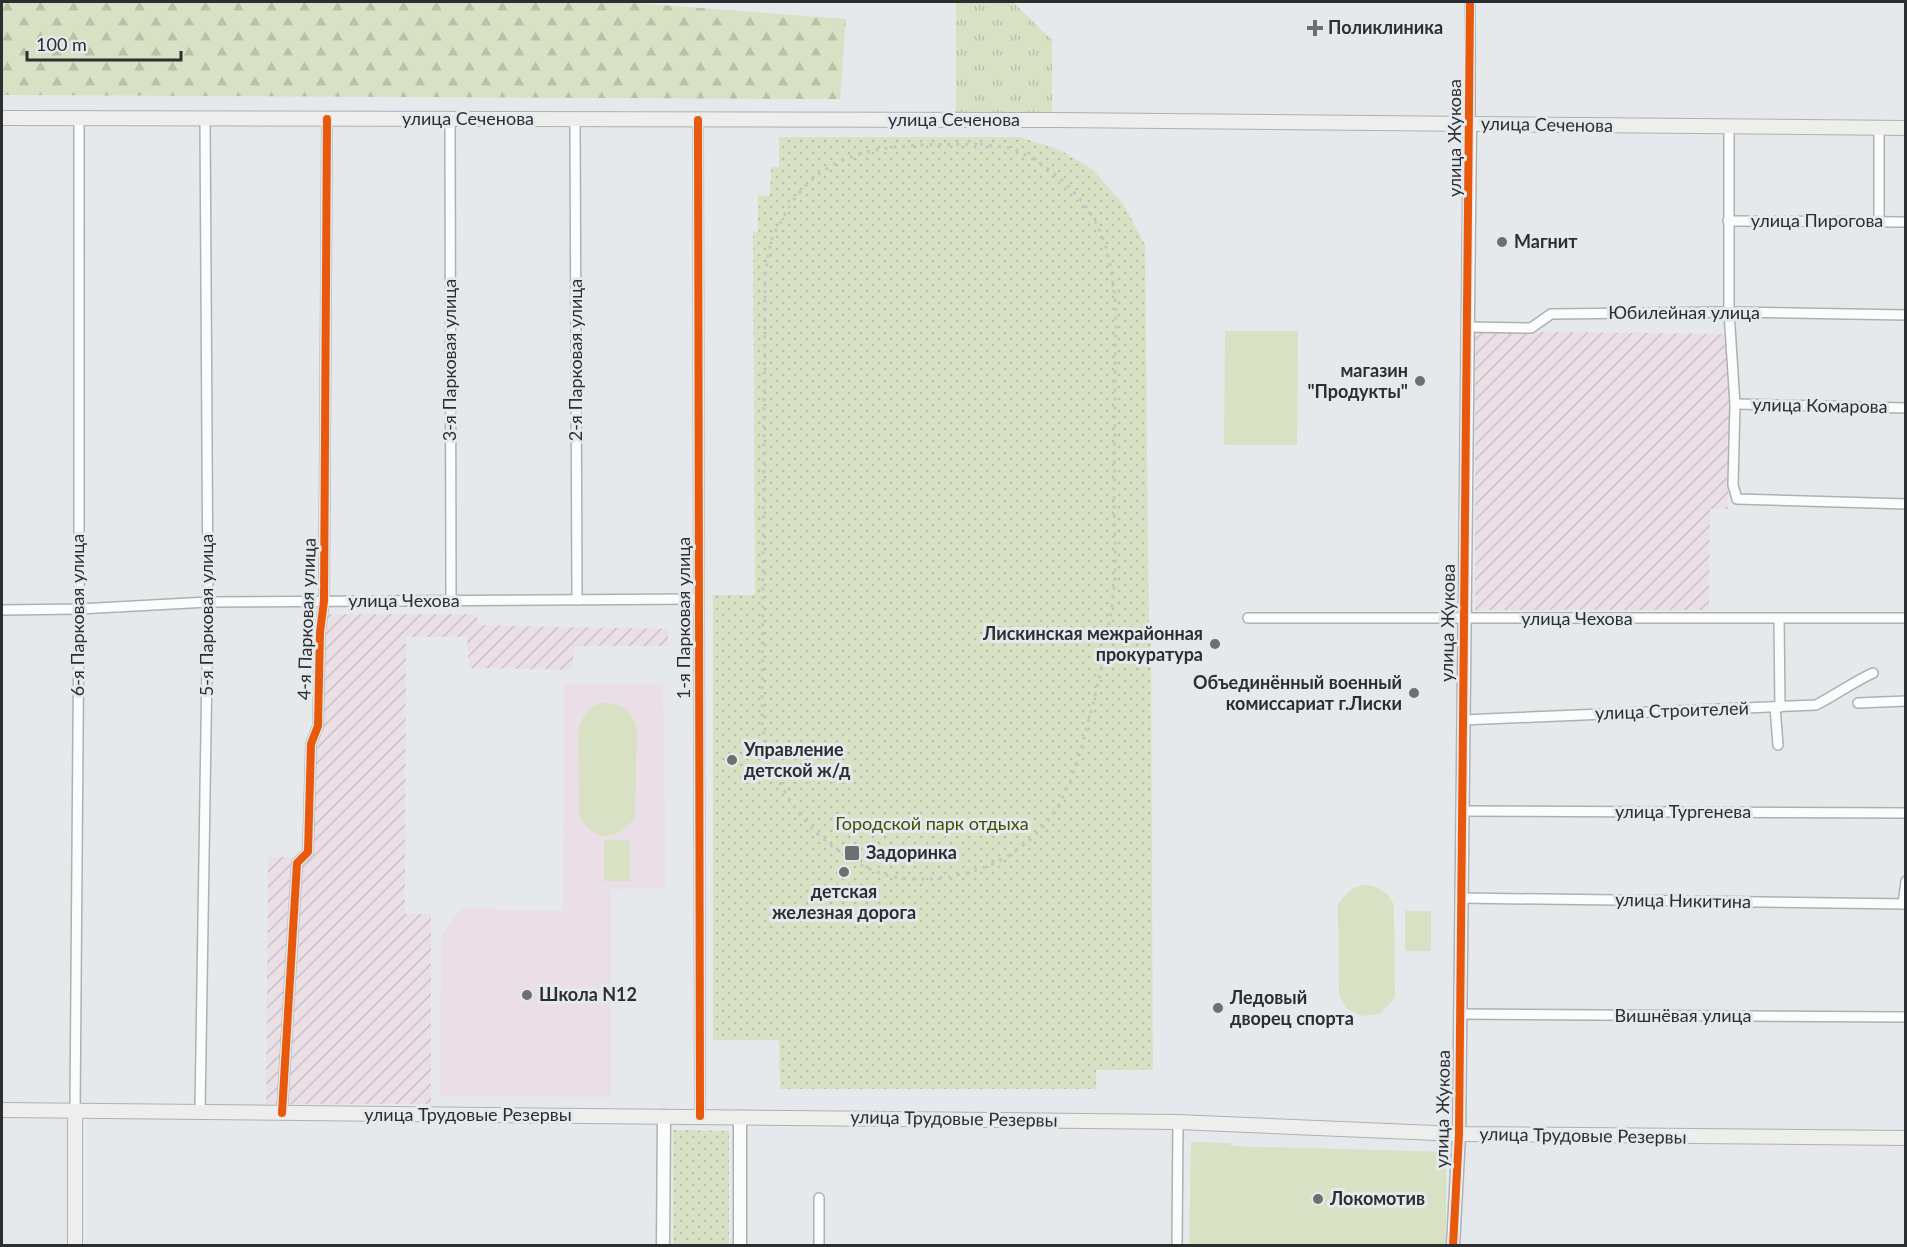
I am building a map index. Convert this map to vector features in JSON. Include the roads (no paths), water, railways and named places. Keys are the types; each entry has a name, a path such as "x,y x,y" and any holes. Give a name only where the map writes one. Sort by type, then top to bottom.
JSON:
{"main road":[{"name":"улица Сеченова","path":"2,118 574,119 1905,128"},
{"name":"улица Трудовые Резервы","path":"2,1110 1178,1122 1459,1134 1905,1138"},
{"path":"75,1111 75,1245"}],"street":[{"name":"улица Жукова","path":"1453,1245 1459,1134 1470,2"},
{"name":"6-я Парковая улица","path":"75,1111 79,609 79,118"},
{"name":"5-я Парковая улица","path":"200,1112 208,602 205,118"},
{"name":"4-я Парковая улица","path":"282,1113 297,863 308,852 310,744 318,726 324,602 327,119"},
{"name":"3-я Парковая улица","path":"450,119 451,601"},
{"name":"2-я Парковая улица","path":"574,119 577,600"},
{"name":"1-я Парковая улица","path":"698,120 700,1116"},
{"path":"1729,126 1729,312 1735,404 1733,485 1737,499 1905,504"},
{"path":"1879,128 1879,222"},
{"name":"улица Пирогова","path":"1728,221 1905,222"},
{"name":"Юбилейная улица","path":"1467,327 1532,328 1551,314 1729,312 1905,315"},
{"name":"улица Комарова","path":"1735,404 1905,408"},
{"name":"улица Чехова","path":"2,610 79,609 208,602 698,599"},
{"name":"улица Чехова","path":"1248,618 1905,618"},
{"path":"1778,745 1779,619"},
{"name":"улица Строителей","path":"1462,720 1816,705 1839,694 1853,682 1873,673"},
{"path":"1858,703 1905,701"},
{"name":"улица Тургенева","path":"1461,811 1905,813"},
{"path":"1904,904 1905,881"},
{"name":"улица Никитина","path":"1461,898 1904,904"},
{"name":"Вишнёвая улица","path":"1460,1014 1905,1017"},
{"path":"663,1245 664,1116"},
{"path":"740,1117 740,1245"},
{"path":"1177,1245 1178,1122"},
{"path":"819,1198 819,1245"}],"railway":[{"path":"980,144 1016,150 1046,167 1058,177 1088,210 1108,253 1116,309 1114,588 1104,656 1088,723 1070,780 1054,813 1027,842 994,863 970,872 943,878 902,878 889,876 863,866 824,840 808,824 782,787 766,745 762,722 765,274 771,242 776,230 800,192 820,173 843,160 894,147 980,144"}],"place":[{"name":"Поликлиника","path":"1315,28"},
{"name":"Магнит","path":"1502,242"},
{"name":"магазин \"Продукты\"","path":"1420,381"},
{"name":"Лискинская межрайонная прокуратура","path":"1215,644"},
{"name":"Объединённый военный комиссариат г.Лиски","path":"1414,693"},
{"name":"Управление детской ж/д","path":"732,760"},
{"name":"Задоринка","path":"852,853"},
{"name":"детская железная дорога","path":"844,872"},
{"name":"Школа N12","path":"527,995"},
{"name":"Ледовый дворец спорта","path":"1218,1008"},
{"name":"Локомотив","path":"1318,1199"}],"park label":[{"name":"Городской парк отдыха","path":"932,824"}]}
